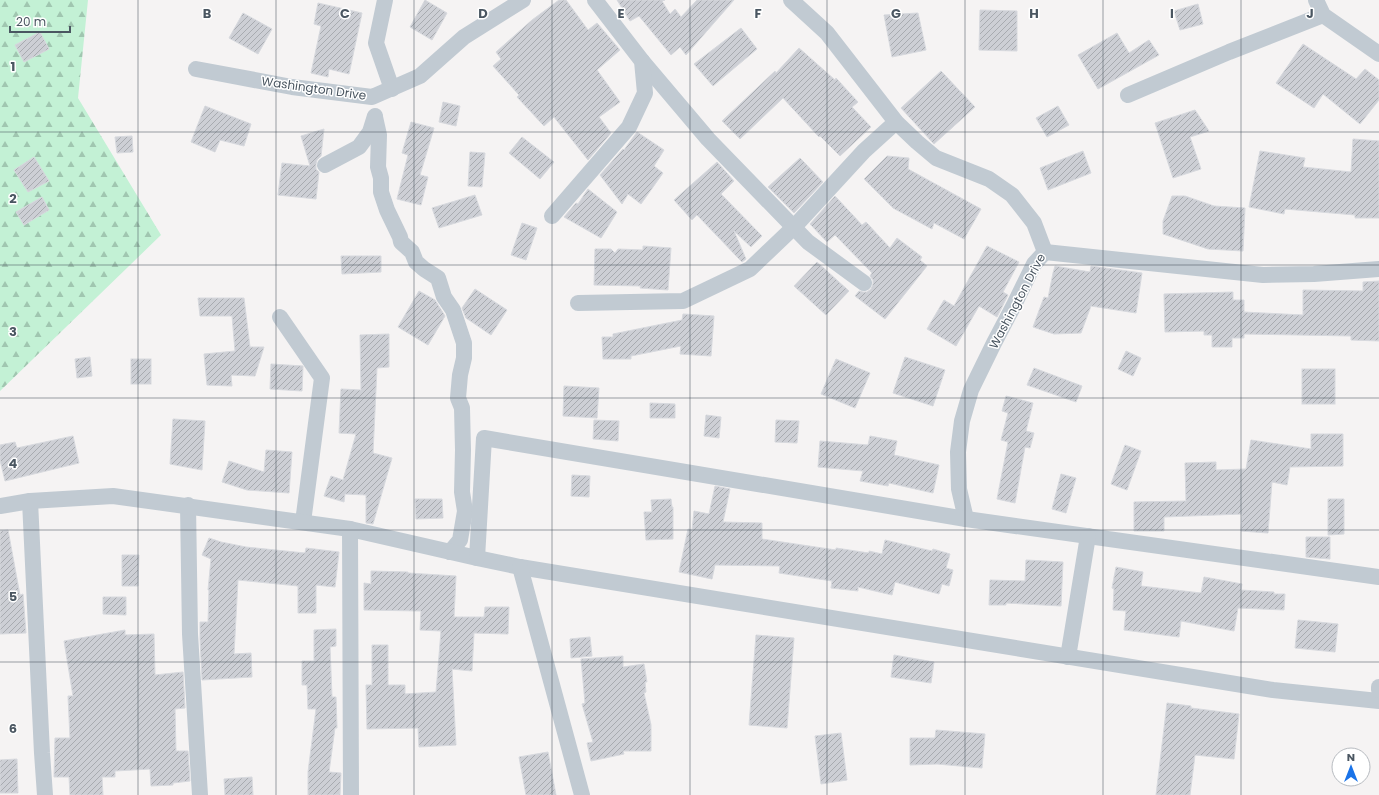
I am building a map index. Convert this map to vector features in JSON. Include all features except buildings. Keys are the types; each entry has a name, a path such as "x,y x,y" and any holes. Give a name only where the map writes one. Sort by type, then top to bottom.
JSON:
{"street":[{"path":"385,0 376,43 392,89"},
{"name":"Washington Drive","path":"196,69 292,87 372,97 420,76 464,37 523,0"},
{"path":"595,0 642,61 708,139 808,242 864,283"},
{"name":"Washington Drive","path":"791,0 827,33 896,122 917,142 936,158 989,179 1012,195 1034,223 1045,252 1034,264 971,390 962,421 958,452 959,489 966,519"},
{"path":"1316,0 1324,15 1379,54"},
{"path":"1128,95 1229,52 1324,15"},
{"path":"552,216 629,127 645,93 642,61"},
{"path":"372,97 379,135 378,167 381,178 381,192 387,210 401,242 412,252 416,262 424,270 438,278 444,297 453,310 464,343 464,358 460,375 458,398 462,408 462,492 465,511 463,530 460,540 450,552"},
{"path":"325,165 359,147 370,132 375,117"},
{"path":"578,303 683,301 750,270 794,227 864,151 896,122"},
{"path":"1045,252 1264,275 1314,274 1379,269"},
{"path":"280,317 322,378 303,522"},
{"path":"462,426 484,438 966,519 1379,577"},
{"path":"463,445 484,438"},
{"path":"477,558 484,438"},
{"path":"0,506 30,501 113,496 303,522 350,529 520,567 1273,690 1379,701"},
{"path":"30,501 45,795"},
{"path":"188,506 190,634 200,795"},
{"path":"350,529 351,795"},
{"path":"463,530 473,540 477,558"},
{"path":"1068,657 1088,536"},
{"path":"520,567 582,795"}],"green space":[{"path":"0,0 88,0 78,98 161,235 0,391"}]}
